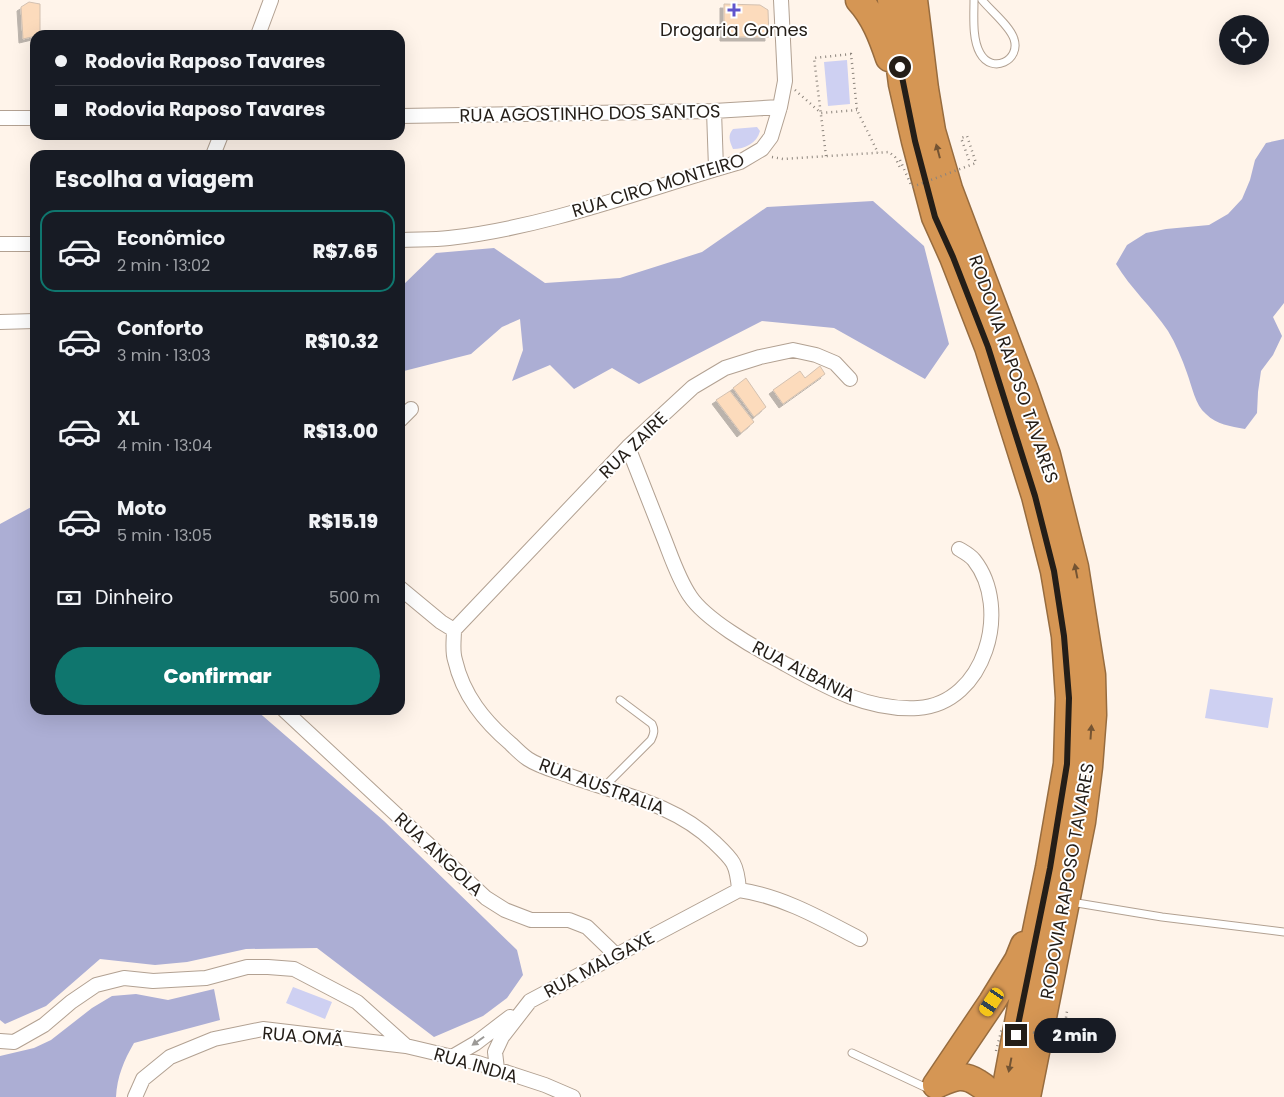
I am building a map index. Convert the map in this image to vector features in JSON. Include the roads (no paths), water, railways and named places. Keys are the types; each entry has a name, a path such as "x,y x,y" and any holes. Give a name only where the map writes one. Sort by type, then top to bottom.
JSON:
{"highway":[{"path":"859,0 868,9 883,39 897,84 905,122 903,153"},
{"name":"RODOVIA RAPOSO TAVARES","path":"891,0 902,84 903,153 953,257 988,347 1047,455 1073,558 1092,675 1089,767 1082,822 1027,1097"},
{"name":"RODOVIA RAPOSO TAVARES","path":"914,0 932,131 1014,394 1054,571 1064,636 1069,698 1067,764 1050,868 1004,1097"},
{"path":"992,1097 981,1085 965,1076 952,1078 936,1085 1018,960 1050,868"}],"street":[{"path":"260,30 271,0"},
{"name":"RUA CIRO MONTEIRO","path":"405,240 448,239 513,228 740,162 756,153 762,149 771,137 785,81 781,0"},
{"name":"RUA AGOSTINHO DOS SANTOS","path":"405,116 714,111 780,107"},
{"path":"714,111 716,168"},
{"path":"0,118 30,118"},
{"path":"0,244 30,244"},
{"path":"0,322 30,321"},
{"name":"RUA ZAIRE","path":"454,630 628,447 693,387 725,368 760,357 793,350 816,355 835,363 850,379"},
{"path":"405,415 411,409"},
{"name":"RUA ALBANIA","path":"628,447 673,562 689,596 701,610 756,648 841,694 871,704 920,708 941,702 962,690 978,669 993,618 991,602 980,571 973,559 959,549"},
{"path":"405,592 441,622 454,630"},
{"name":"RUA AUSTRALIA","path":"454,630 454,659 467,694 482,717 528,760 640,798 675,813 702,830 734,862 738,873 739,890"},
{"name":"RUA ANGOLA","path":"289,715 486,898 504,910 531,920 569,920 587,927 616,955"},
{"path":"739,890 756,892 782,901 819,917 860,939"},
{"name":"RUA MALGAXE","path":"497,1069 495,1052 502,1037 530,1000 739,890"},
{"path":"0,1042 14,1042 44,1025 71,1002 96,985 124,978 153,981 206,978 247,967 268,967 294,970 357,1002 406,1046"},
{"path":"452,1058 476,1043 530,1000"},
{"name":"RUA OMÃ","path":"135,1097 143,1079 170,1057 214,1039 263,1029 406,1046"},
{"name":"RUA INDIA","path":"406,1046 452,1058 478,1062 545,1085 573,1097"}],"lane":[{"path":"974,0 976,40 980,54 988,63 996,65 1008,61 1015,50 1014,39 1008,29 982,0"},
{"path":"604,787 654,735 652,724 620,700"},
{"path":"1066,901 1162,917 1284,932"},
{"path":"852,1053 932,1091"}],"place":[{"name":"Drogaria Gomes","path":"734,10"}]}
